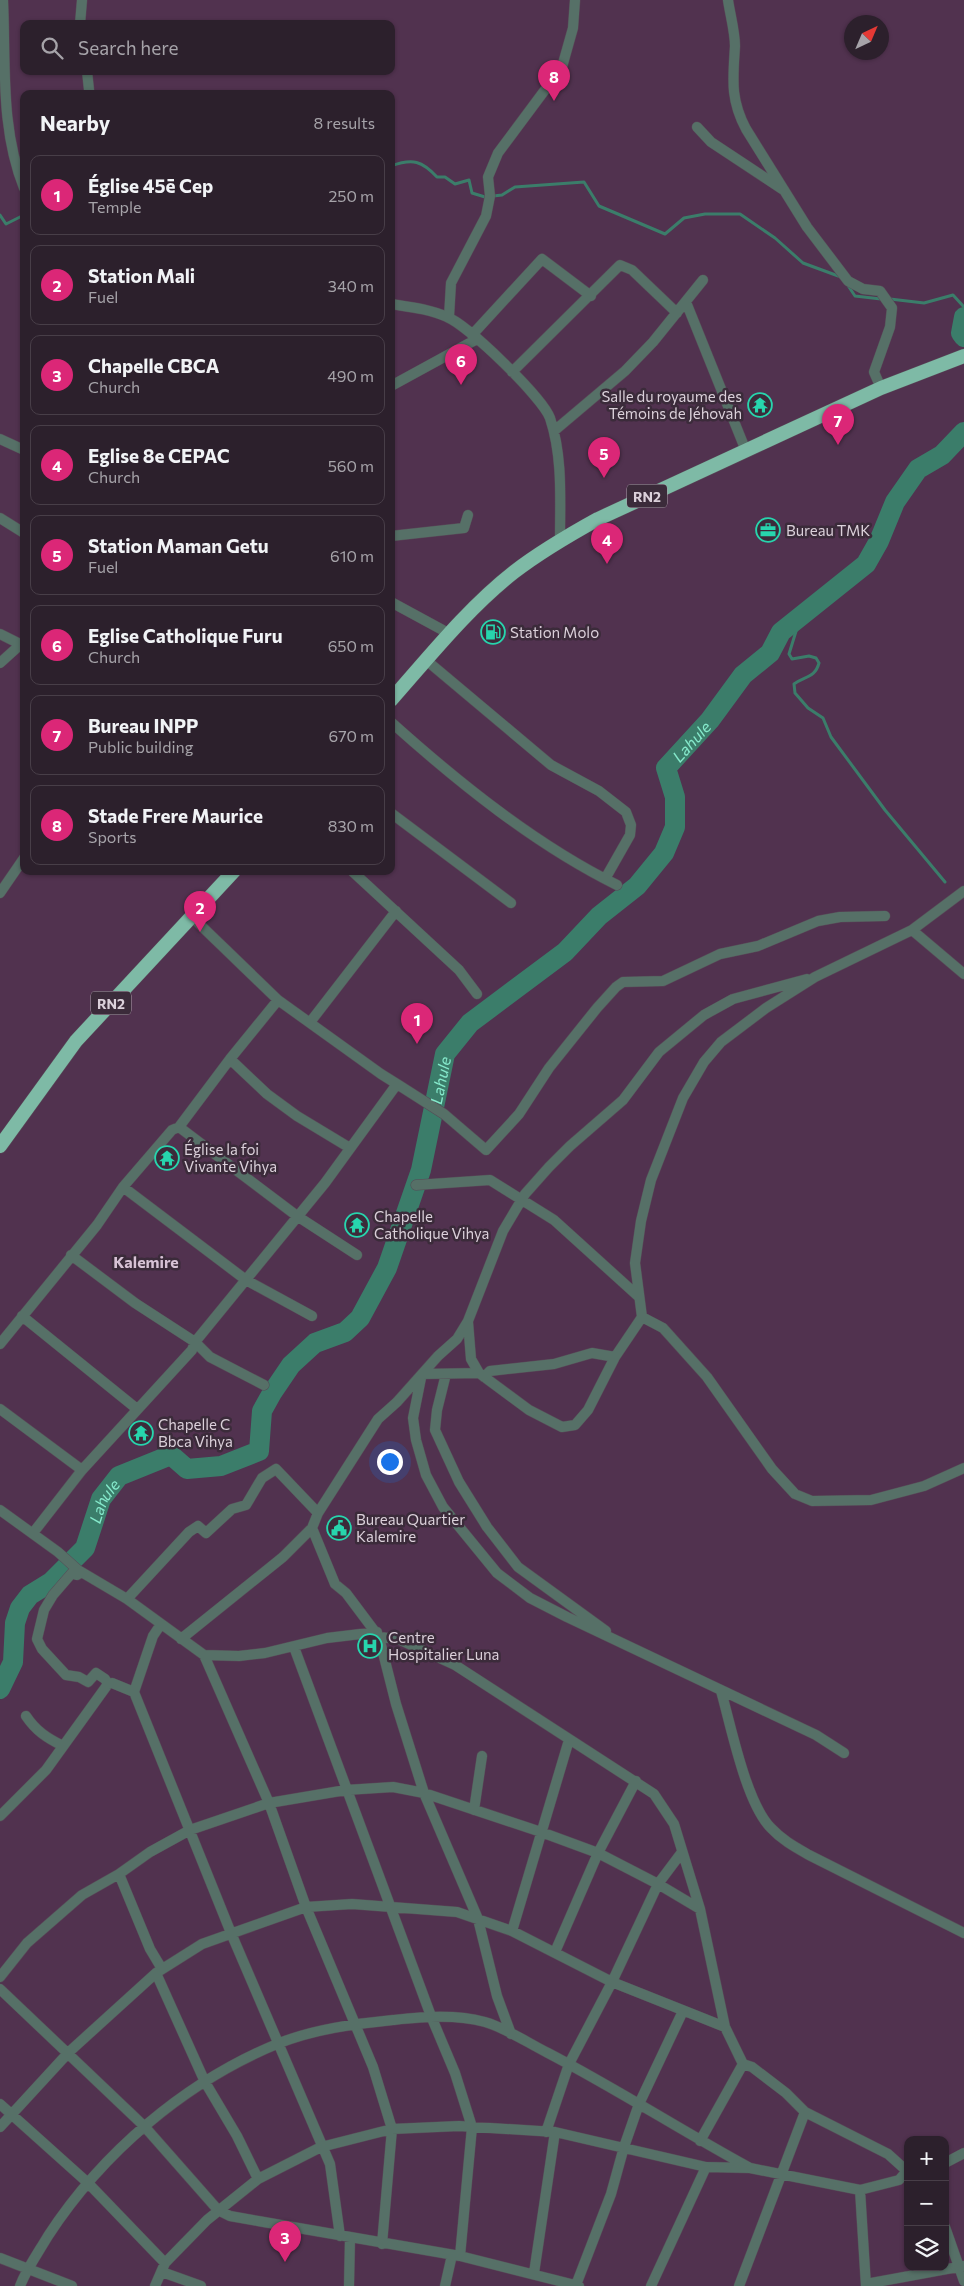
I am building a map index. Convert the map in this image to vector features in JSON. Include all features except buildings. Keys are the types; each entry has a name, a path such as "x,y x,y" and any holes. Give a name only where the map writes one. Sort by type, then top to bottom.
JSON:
{"highway":[{"name":"RN2","path":"395,695 450,634 513,573 560,540 598,518 880,388 964,356"},
{"name":"RN2","path":"0,1146 76,1041 230,875"}],"street":[{"path":"2,0 2,106 10,151 20,177"},
{"path":"80,20 82,0"},
{"path":"449,317 451,283 486,216 490,200 488,177 498,153 562,67 572,28 575,0"},
{"path":"728,0 735,44 733,88 737,112 784,191 812,233 848,281 863,289 880,291 892,308 890,328 874,372 880,388"},
{"path":"88,75 90,90"},
{"path":"697,127 711,142 784,191"},
{"path":"395,384 474,337 542,260 591,296"},
{"path":"512,372 591,296 620,265 632,270 677,313"},
{"path":"554,431 624,371 677,313 703,280"},
{"path":"686,302 746,451"},
{"path":"395,305 420,308 449,317 512,372 549,415 554,431 560,471 560,540"},
{"path":"0,440 20,448"},
{"path":"395,536 464,528 468,515"},
{"path":"0,518 20,530"},
{"path":"395,604 450,634"},
{"path":"0,634 20,644"},
{"path":"0,663 20,647"},
{"path":"426,660 551,765 600,791 626,812 631,825 630,836 604,879"},
{"path":"395,725 510,819 571,860 617,885"},
{"path":"395,816 512,903"},
{"path":"1,890 20,864"},
{"path":"356,875 459,970 478,994"},
{"path":"468,1321 471,1359 482,1375 528,1410 562,1427 575,1425 588,1410 615,1357 642,1317 635,1263 641,1221 651,1180 683,1098 704,1062 721,1042 766,1008 815,977 912,930 964,891"},
{"path":"311,1022 396,911"},
{"path":"191,916 278,1000 381,1074 444,1114 486,1150 519,1114 548,1068 616,987 623,982 664,981 720,954 758,946 818,921 840,917 885,916"},
{"path":"912,930 964,974"},
{"path":"181,1639 283,1557 312,1528 318,1513 378,1419 438,1356 457,1339 468,1321 503,1231 522,1200 570,1146 623,1100 660,1052 704,1015 733,999 815,977"},
{"path":"0,1344 124,1187 172,1130 179,1127 230,1059 278,1000"},
{"path":"230,1059 267,1094 297,1116 350,1148"},
{"path":"33,1533 82,1470 192,1350 194,1342 246,1280 398,1084"},
{"path":"179,1127 296,1216 357,1255"},
{"path":"416,1185 490,1180 554,1220 639,1297"},
{"path":"124,1187 246,1280 312,1316"},
{"path":"71,1255 136,1304 194,1342 210,1357 264,1385"},
{"path":"22,1316 137,1409"},
{"path":"642,1317 663,1328 707,1377 772,1469 795,1494 812,1501 871,1500 924,1486 964,1468"},
{"path":"422,1374 482,1375 490,1371 554,1364 592,1352 615,1357"},
{"path":"422,1374 417,1390 413,1418 416,1440 426,1475 442,1507 497,1573 530,1598 721,1691 816,1734 844,1753"},
{"path":"446,1374 437,1410 436,1430 459,1482 487,1528 518,1567 623,1644"},
{"path":"0,1409 82,1470"},
{"path":"127,1599 189,1532 198,1526 206,1533 232,1509 246,1505 262,1478 276,1469 318,1513"},
{"path":"0,1510 58,1552 79,1571 127,1599 204,1655 270,1803 306,1907 374,2067 392,2128 382,2244"},
{"path":"312,1528 335,1584 346,1593 378,1634 396,1704 424,1793 478,1919 497,1996 511,2034"},
{"path":"79,1571 78,1575 72,1573 53,1595 44,1610 38,1639 42,1649 66,1675 79,1677 88,1682 96,1673 105,1679 108,1684"},
{"path":"161,1624 153,1636 134,1692 231,1934 321,2147 330,2164 345,2237 348,2286"},
{"path":"204,1655 239,1656 294,1647 327,1638 378,1634 398,1639 455,1664 568,1740 654,1794 674,1824 700,1909 725,2027 743,2064 752,2067 772,2082 805,2112 888,2154 904,2169"},
{"path":"294,1647 431,2016 455,2073 472,2127 456,2256 445,2286"},
{"path":"108,1684 112,1683 134,1692"},
{"path":"0,1816 46,1770 108,1684"},
{"path":"721,1691 753,1799 769,1827 785,1841 809,1855 964,1933"},
{"path":"26,1716 33,1726 46,1738 63,1746"},
{"path":"512,1931 568,1740"},
{"path":"474,1810 482,1756"},
{"path":"555,1952 598,1853 636,1781"},
{"path":"0,1977 26,1943 96,1885 119,1874 150,1852 190,1830 270,1803 346,1790 393,1787 424,1793 541,1832 598,1853 658,1884 700,1909"},
{"path":"538,2279 551,2132 569,2064 612,1982 658,1884 682,1852"},
{"path":"119,1874 205,2082 237,2136 258,2179"},
{"path":"0,2127 68,2052 159,1971 202,1944 306,1907 352,1904 457,1912 512,1931 612,1982 725,2027"},
{"path":"0,1989 144,2126 218,2210 230,2216 456,2256 538,2279 578,2286 611,2194 624,2147 639,2104 683,2011"},
{"path":"20,2286 26,2270 66,2209 88,2183 144,2126 205,2082 278,2044 316,2031 357,2024 431,2016 487,2022 569,2064 750,2168"},
{"path":"700,2141 743,2064"},
{"path":"0,2104 88,2183 164,2268 201,2286"},
{"path":"739,2286 805,2112"},
{"path":"154,2286 164,2268 218,2210 258,2179 321,2147 392,2128 472,2127 551,2132 706,2167 750,2168 860,2190 899,2180 904,2175"},
{"path":"949,2161 964,2153"},
{"path":"651,2286 706,2167"},
{"path":"860,2190 866,2285 962,2267"},
{"path":"949,2236 962,2267 964,2281"},
{"path":"0,2258 26,2270 72,2286"}],"shaded area":[{"path":"0,0 964,0 964,2286 0,2286"}],"waterway":[{"path":"395,165 405,162 417,162 427,167 437,177 445,177 455,184 469,180 472,193 485,197 502,195 515,187 584,182 599,206 665,234 684,218 705,214 740,214 775,238 803,263 841,277"},
{"path":"0,215 6,224 20,217"},
{"path":"847,284 855,296 881,299"},
{"path":"890,299 924,303 953,295 964,307"},
{"name":"Lahule","path":"964,317 961,333 964,337"},
{"name":"Lahule","path":"0,1689 13,1662 15,1623 20,1608 30,1595 51,1582 85,1548 101,1499 119,1476 171,1455 187,1469 221,1466 259,1451 262,1411 291,1365 315,1343 345,1332 360,1318 387,1268 421,1170 445,1054 470,1023 565,952 599,916 637,886 664,853 675,827 675,797 666,768 710,720 743,675 770,653 781,632 866,564 879,541 895,502 918,469 942,455 964,432"},
{"path":"795,621 797,628 789,654 792,659 809,656 816,658 819,663 812,674 794,684 795,693 808,708 823,718 831,737 885,810 945,882"}],"place":[{"name":"Stade Frere Maurice","path":"554,101"},
{"name":"Eglise Catholique Furu","path":"461,385"},
{"name":"Salle du royaume des Témoins de Jéhovah","path":"760,405"},
{"name":"Bureau INPP","path":"838,445"},
{"name":"Station Maman Getu","path":"604,478"},
{"name":"Bureau TMK","path":"768,530"},
{"name":"Eglise 8e CEPAC","path":"607,564"},
{"name":"Station Molo","path":"493,632"},
{"name":"Station Mali","path":"200,932"},
{"name":"Église 45ē Cep","path":"417,1044"},
{"name":"Église la foi Vivante Vihya","path":"167,1158"},
{"name":"Chapelle Catholique Vihya","path":"357,1225"},
{"name":"Chapelle C Bbca Vihya","path":"141,1433"},
{"name":"Bureau Quartier Kalemire","path":"339,1528"},
{"name":"Centre Hospitalier Luna","path":"370,1646"},
{"name":"Chapelle CBCA","path":"285,2262"}],"district":[{"name":"Kalemire","path":"146,1261"}]}
